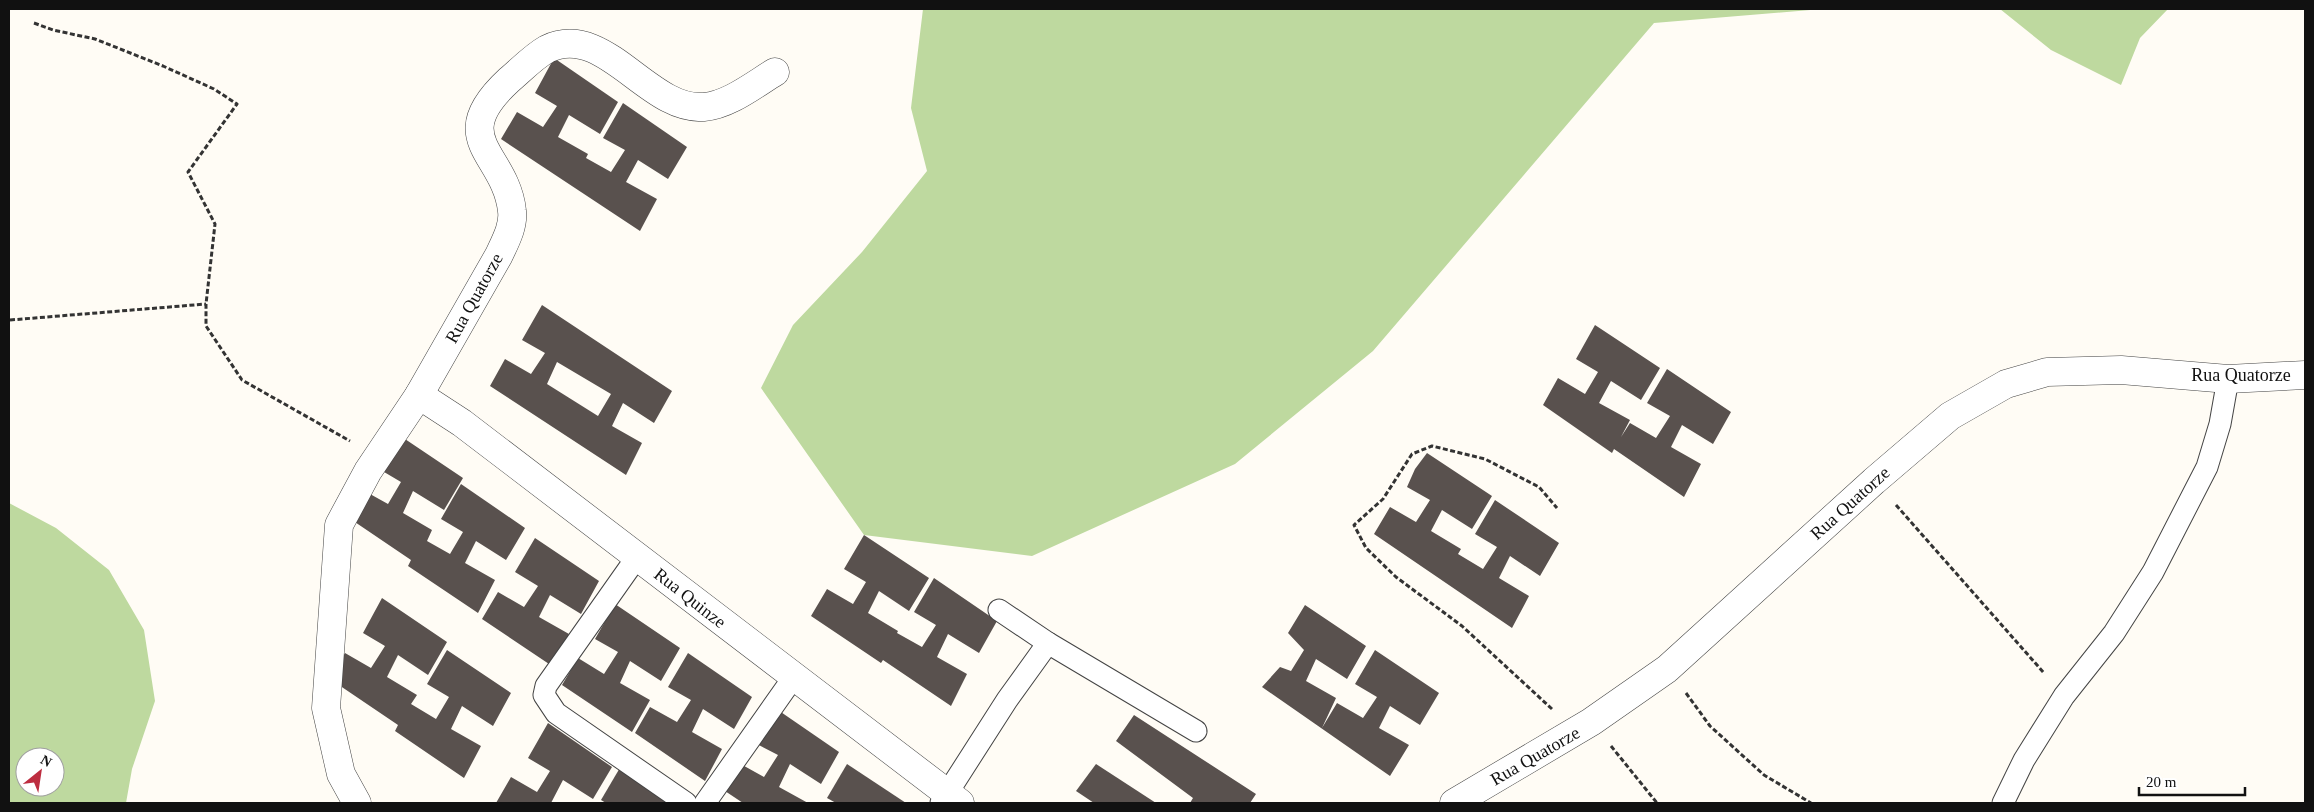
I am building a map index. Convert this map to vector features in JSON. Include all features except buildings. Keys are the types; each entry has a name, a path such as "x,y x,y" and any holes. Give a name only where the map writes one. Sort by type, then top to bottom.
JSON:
{"street":[{"name":"Rua Quatorze","path":"357,803 342,774 326,708 339,525 368,471 419,395 499,255 508,234 512,213 508,195 480,137 479,124 483,110 491,97 539,53 557,45 576,43 597,50 654,89 685,105 704,107 728,99 775,72"},
{"name":"Rua Quatorze","path":"1454,803 1584,727 1667,669 1874,481 1950,416 2006,384 2047,372 2122,370 2228,379 2305,376"},
{"name":"Rua Quinze","path":"419,395 462,423 794,678 949,800"}],"lane":[{"path":"2003,803 2024,760 2064,696 2114,633 2153,572 2207,467 2220,424 2228,379"},
{"path":"637,557 546,686 544,695 556,713 686,803"},
{"path":"999,610 1048,643 1196,731"},
{"path":"949,800 1007,700 1048,643"},
{"path":"705,803 794,678"}],"path":[{"path":"34,23 52,30 95,39 163,66 214,89 237,104 188,172 215,224 206,304 206,326 242,380 353,442"},
{"path":"10,320 206,304"},
{"path":"1557,508 1539,487 1486,459 1432,446 1412,454 1383,499 1354,525 1366,548 1396,577 1462,626 1584,727 1657,803"},
{"path":"1874,481 2064,696"},
{"path":"1667,669 1710,726 1764,775 1811,803"}],"green space":[{"path":"923,9 1822,9 1654,23 1373,351 1235,464 1032,556 864,535 761,388 793,325 862,252 927,171 911,108"},
{"path":"2000,9 2168,9 2140,38 2121,85 2051,50"},
{"path":"9,503 56,528 109,570 144,630 155,701 132,769 126,803 9,803"}]}
